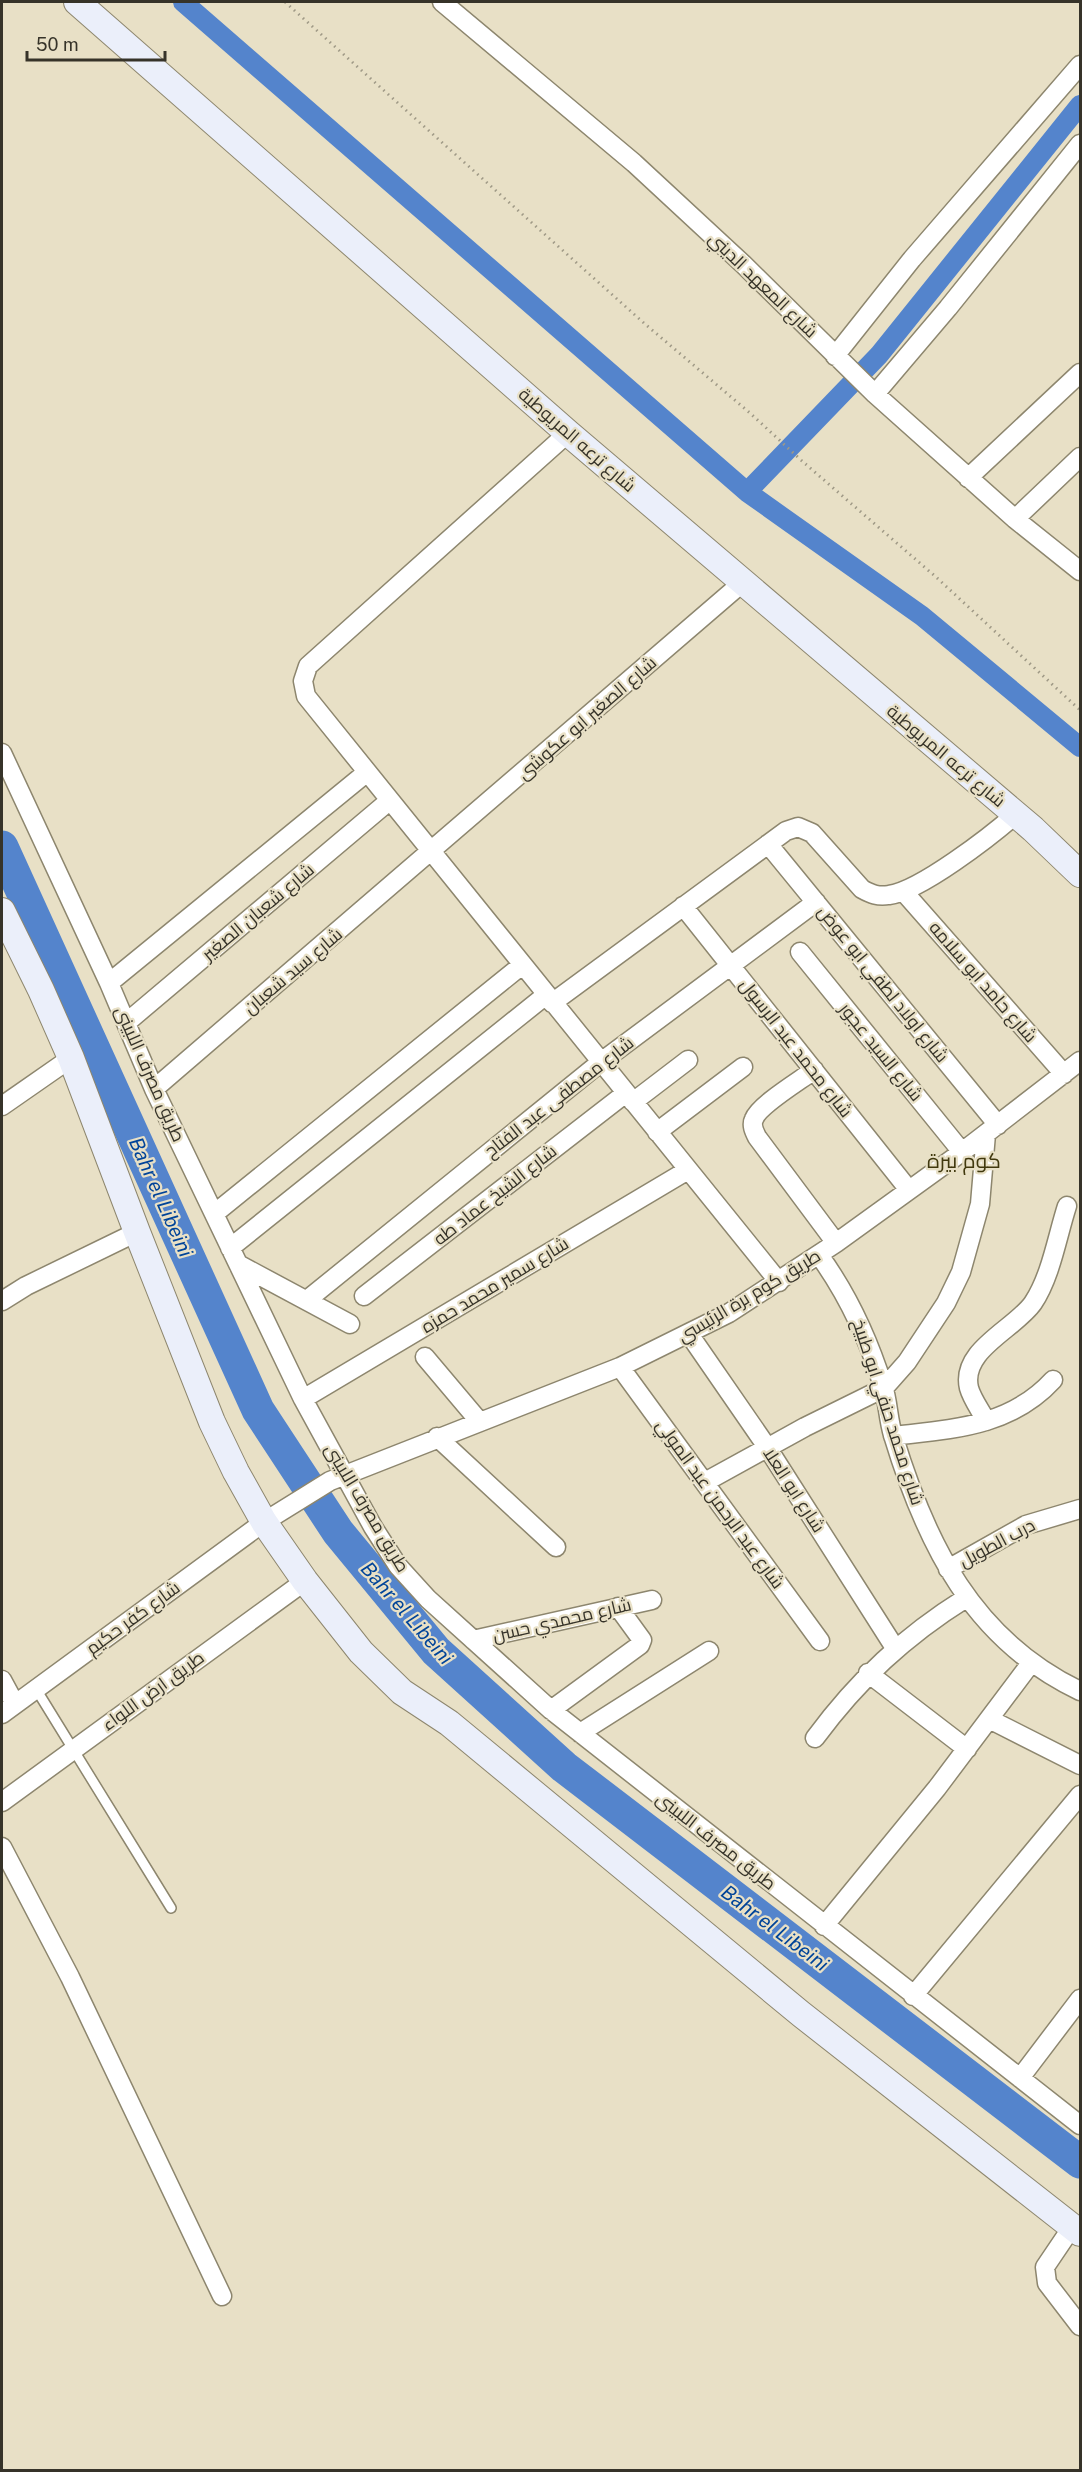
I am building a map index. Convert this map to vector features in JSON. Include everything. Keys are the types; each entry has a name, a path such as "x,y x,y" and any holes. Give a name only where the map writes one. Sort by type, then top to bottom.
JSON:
{"street":[{"name":"شارع ترعه المريوطية","path":"77,2 568,434 1016,814 1080,874"},
{"name":"شارع المعهد الديني","path":"442,2 634,163 743,264 875,394 1015,519 1080,571"},
{"path":"835,356 920,250 1080,65"},
{"path":"875,394 1080,144"},
{"path":"968,478 1080,373"},
{"path":"568,434 308,666 303,681 306,696 779,1282"},
{"path":"1015,519 1080,457"},
{"name":"شارع الصغير ابو عكوشى","path":"431,853 742,583"},
{"name":"طريق مصرف اللبينى","path":"2,753 109,983 154,1089 303,1399 398,1566 428,1599 580,1734 913,1996 1078,2120"},
{"path":"109,983 366,772"},
{"name":"شارع شعبان الصغير","path":"126,1023 389,801"},
{"path":"350,1324 234,1256 549,999 786,831 798,827 812,833 862,889 873,896 889,895 903,891 957,859 1016,814"},
{"name":"شارع اولاد لطفي ابو عوض","path":"768,844 816,902 992,1130"},
{"name":"شارع سيد شعبان","path":"154,1089 431,853"},
{"name":"شارع حامد ابو سلامه","path":"903,891 1064,1074"},
{"name":"شارع مصطفى عبد الفتاح","path":"307,1300 601,1062 816,902"},
{"name":"شارع محمد عبد الرسول","path":"683,906 909,1190"},
{"path":"2,911 72,1058 212,1422 264,1522 305,1581 361,1652 402,1692 449,1723 801,2014 1076,2230 1045,2267 1047,2283 1080,2326"},
{"name":"شارع السيد عجور","path":"800,952 962,1152"},
{"path":"214,1214 522,965"},
{"path":"2,1106 72,1058"},
{"name":"شارع الشيخ عماد طه","path":"364,1296 629,1097 688,1060"},
{"name":"طريق كوم برة الرئيسي","path":"344,1474 620,1367 689,1334 779,1282 819,1255 992,1130 1080,1061"},
{"path":"657,1132 743,1067"},
{"path":"814,1070 760,1111 753,1121 753,1126 757,1137 836,1243"},
{"path":"705,1482 767,1447 884,1388 928,1334 961,1272 980,1204 992,1130"},
{"name":"شارع سمير محمد حمزه","path":"303,1399 688,1170"},
{"path":"986,1421 969,1389 971,1364 978,1354 1033,1303 1040,1290 1067,1206"},
{"path":"2,1301 26,1286 137,1232"},
{"name":"شارع محمد حنفي ابو طبيخ","path":"819,1255 857,1316 884,1388 893,1436 914,1495 948,1569 966,1598 996,1633 1031,1663 1080,1691"},
{"name":"شارع ابو العلا","path":"689,1334 767,1447 895,1648"},
{"path":"425,1357 479,1421"},
{"name":"شارع عبد الرحمن عبد المولي","path":"620,1367 820,1641"},
{"path":"893,1436 986,1421 1021,1408 1038,1396 1053,1380"},
{"path":"437,1437 556,1547"},
{"name":"شارع كفر حكيم","path":"8,1709 264,1522 344,1474"},
{"name":"درب الطويل","path":"948,1569 1026,1525 1080,1509"},
{"name":"طريق ارض اللواء","path":"2,1802 305,1581"},
{"path":"815,1738 868,1673 929,1621 966,1598"},
{"name":"شارع محمدي حسن","path":"473,1640 652,1600"},
{"path":"551,1710 640,1645 642,1640 618,1607"},
{"path":"580,1734 709,1651"},
{"path":"824,1926 967,1749 1031,1663"},
{"path":"868,1673 967,1749"},
{"path":"2,1680 8,1709"},
{"path":"989,1719 1080,1765"},
{"path":"913,1996 1080,1796"},
{"path":"2,1847 70,1977 222,2296"},
{"path":"1020,2078 1080,1999"}],"lane":[{"path":"36,1689 171,1908"}],"path":[{"path":"285,2 637,317 750,412 801,461 936,577 1080,710"}],"waterway":[{"path":"183,2 747,492 922,616 1080,747"},
{"path":"747,492 879,355 1080,105"},
{"name":"Bahr el Libeini","path":"2,847 258,1410 338,1532 436,1651 564,1767 1080,2162"}],"district":[{"name":"كوم بيرة","path":"964,1161"}]}
